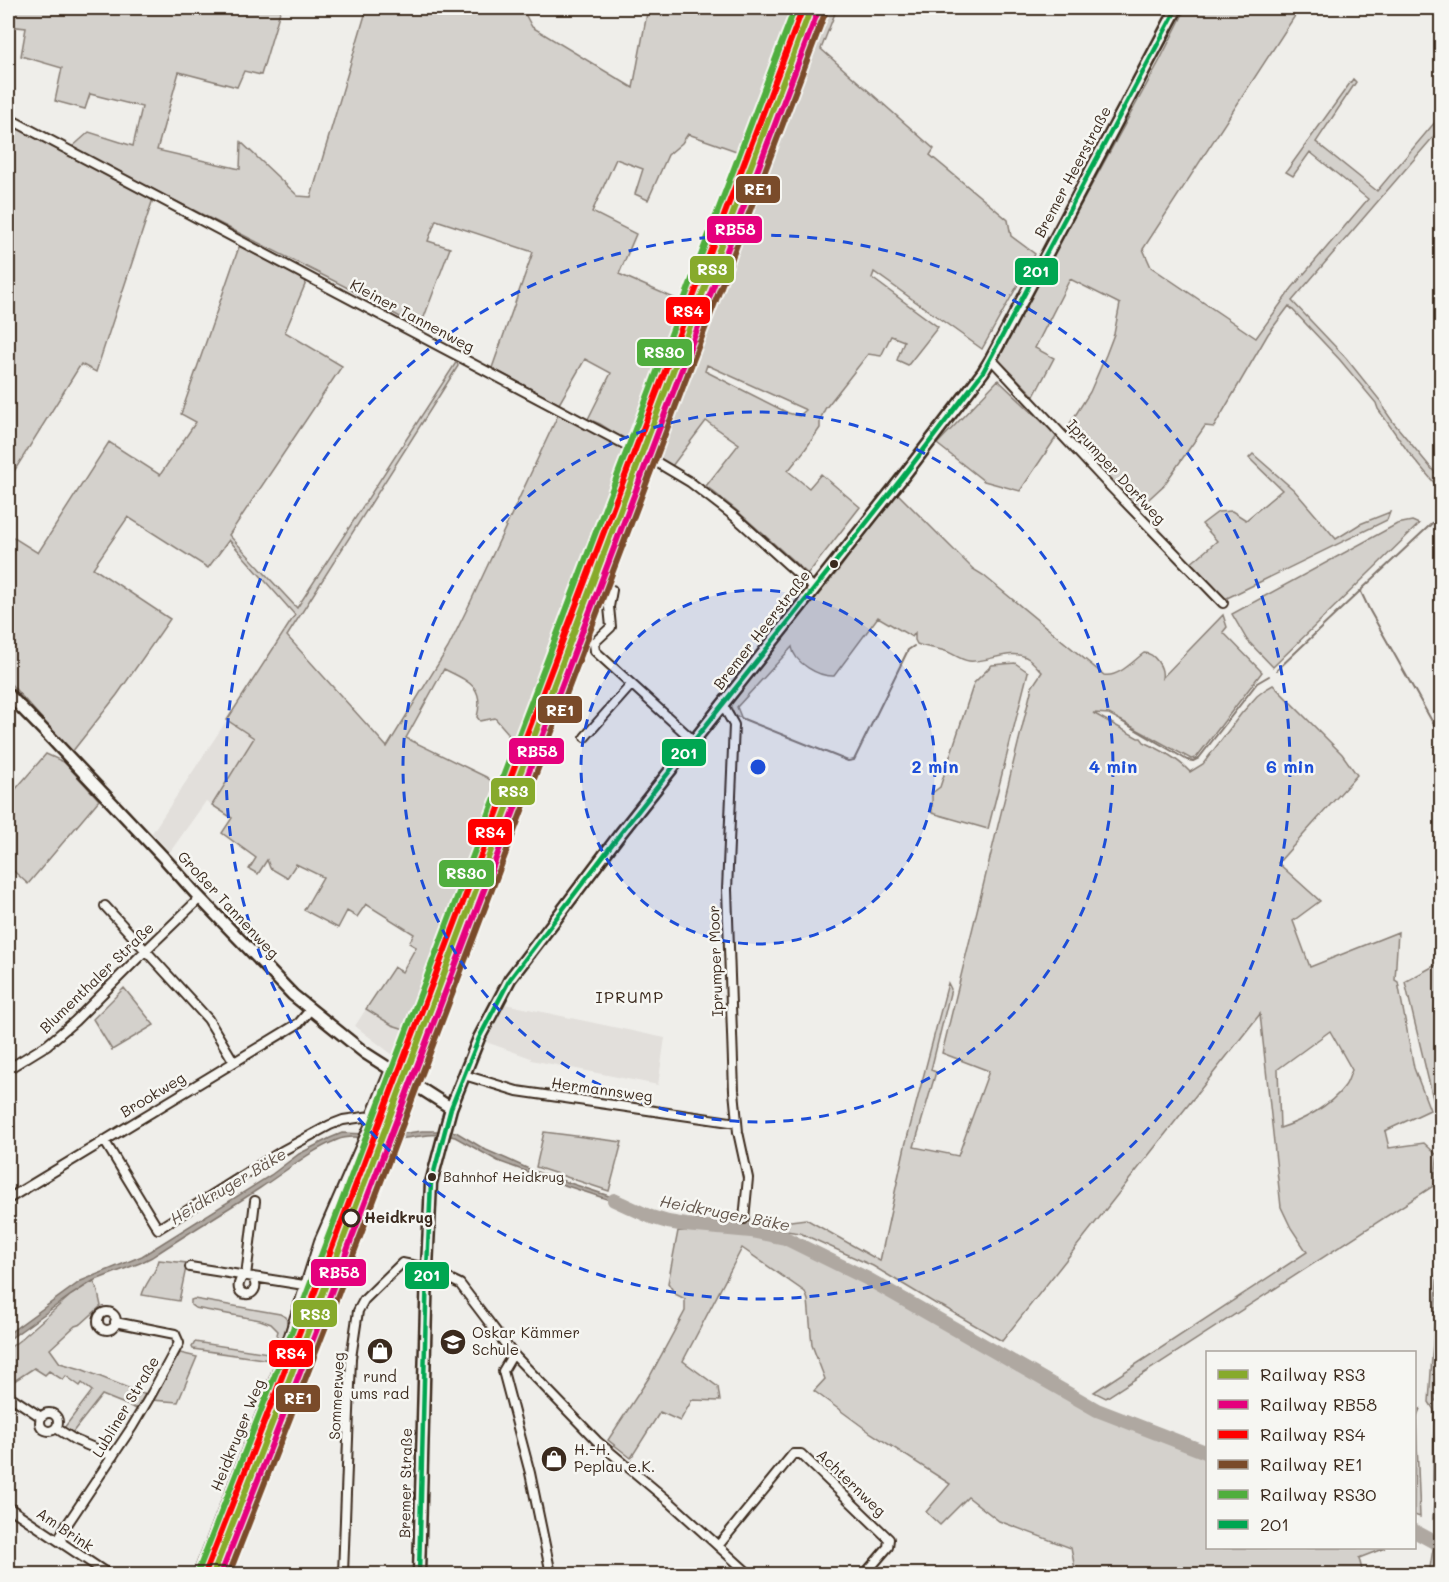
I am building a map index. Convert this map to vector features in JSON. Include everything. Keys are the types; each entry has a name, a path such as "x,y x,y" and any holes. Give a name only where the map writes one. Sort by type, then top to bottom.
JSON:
{"main road":[{"name":"Bremer Heerstraße","path":"451,1108 479,1038 510,979 615,840 947,420 991,359 1177,8"},
{"name":"Großer Tannenweg","path":"8,694 292,995 347,1040 451,1108"},
{"name":"Bremer Straße","path":"419,1575 431,1183 451,1108"}],"street":[{"name":"Kleiner Tannenweg","path":"8,118 643,454 690,482 735,516 814,588"},
{"name":"Iprumper Dorfweg","path":"991,359 1223,603"},
{"path":"612,590 609,607 611,627 594,643 595,651 694,741"},
{"path":"585,736 631,685"},
{"name":"Iprumper Moor","path":"722,704 734,725 727,890 734,1090 737,1123 748,1178 744,1219"},
{"name":"Blumenthaler Straße","path":"8,1069 47,1045 75,1021 200,898"},
{"path":"105,906 208,1019 234,1062"},
{"name":"Brookweg","path":"8,1199 299,1023 310,1010"},
{"name":"Heidkruger Weg","path":"198,1575 279,1367 319,1241 362,1143 390,1069"},
{"name":"Hermannsweg","path":"464,1075 519,1091 737,1123"},
{"path":"104,1140 158,1229 282,1151 330,1125 343,1120 370,1120"},
{"path":"247,1276 255,1201"},
{"name":"Sommerweg","path":"343,1575 351,1358 358,1311 364,1300 402,1263 427,1268"},
{"path":"190,1267 304,1285"},
{"path":"427,1268 460,1284 513,1354 597,1441 672,1504 749,1575"},
{"name":"Lubliner Straße","path":"62,1544 62,1532 152,1393 179,1343 175,1334 115,1322"},
{"path":"513,1354 503,1371 530,1473 551,1575"},
{"path":"8,1395 41,1417"},
{"path":"41,1417 48,1413 54,1414 58,1420 56,1428"},
{"path":"41,1417 40,1424 43,1429 48,1431 56,1428"},
{"path":"56,1428 75,1440 112,1456"},
{"name":"Achternweg","path":"718,1546 794,1454 801,1454 889,1539 888,1547 865,1575"},
{"name":"Am Brink","path":"8,1507 108,1575"}],"shaded area":[{"path":"8,8 281,8 261,75 244,71 237,87 179,72 157,150 240,169 241,142 298,196 311,197 367,8 525,8 524,12 532,27 633,88 648,8 808,8 642,432 640,449 588,419 611,373 585,359 559,404 492,368 533,252 436,220 428,241 450,248 420,328 344,286 71,148 89,132 133,146 142,107 90,94 85,109 55,101 62,68 21,56 26,28 8,26","holes":["688,134 745,154 685,303 619,274 636,234 592,212 616,159 643,169 635,194 648,200 668,155 682,143"]},
{"path":"808,8 819,8 675,382 472,928 345,1252 328,1300 334,1303 230,1574 206,1574 374,1144 378,1121 402,1062 355,1026 366,1009 392,1025 414,1032 542,706"},
{"path":"819,8 837,8 821,49 934,149 930,155 1008,220 1011,236 1035,254 982,349 874,272 872,278 938,327 908,365 897,360 904,341 891,336 881,356 868,354 825,409 820,420 820,428 788,471 809,488 821,474 860,507 808,574 706,486 739,444 706,421 672,466 648,454","holes":["707,365 806,410 799,416 788,413 705,371"]},
{"path":"1186,8 1300,8 1143,249 1151,267 1256,338 1292,288 1368,199 1310,152 1293,176 1286,172 1353,79 1356,82 1316,142 1377,191 1441,115 1441,128 1292,301 1346,358 1382,403 1393,422 1441,480 1441,491 1409,453 1376,403 1340,360 1289,306 1268,334 1214,427 1205,426 1164,485 1138,509 1066,430 1090,392 1106,355 1114,334 1120,304 1070,279 1035,348 1054,358 1034,396 997,358 1160,60"},
{"path":"8,123 153,199 96,372 81,364 8,481"},
{"path":"240,244 307,280 285,332 342,366 229,535 297,608 457,361 458,366 287,636 387,747 448,648 559,413 635,455 542,706 505,791 484,854 414,1032 392,1025 366,1009 394,967 402,972 416,947 409,943 414,934 366,904 357,917 347,911 338,928 304,910 323,877 296,864 287,878 270,868 267,860 258,874 249,869 256,858 222,833 232,818 212,805 254,738 227,720 295,615 229,540 208,568 128,517 93,568 170,619 117,695 72,752 8,681 8,534 38,553 109,442 160,475 196,422 181,414","holes":["444,669 467,681 476,691 479,698 477,717 480,721 495,718 508,733 510,753 500,788 486,777 406,738"]},
{"path":"998,380 1057,436 1020,491 984,481 937,444"},
{"path":"1253,454 1294,490 1336,539 1360,524 1390,512 1387,520 1223,600 1189,565 1217,541 1202,524 1218,512 1232,511 1246,520 1282,490 1249,458"},
{"path":"896,492 973,569 1104,675 1115,674 1144,653 1152,656 1158,662 1162,670 1162,678 1223,615 1227,627 1223,632 1262,672 1196,758 1191,759 1109,714 1093,713 1163,751 1190,772 1203,764 1257,696 1273,685 1342,754 1357,775 1278,863 1320,901 1293,921 1310,967 1398,932 1395,980 1398,982 1414,1068 1430,1110 1385,1131 1389,1148 1424,1143 1438,1156 1435,1175 1438,1183 1106,1398 1094,1392 1307,1252 1291,1228 1281,1207 1260,1014 1002,1341 873,1266 800,1233 751,1226 806,1219 880,1261 905,1146 948,983 951,989 931,1070 936,1072 914,1147 958,1156 989,1071 942,1053 1032,687 1042,672 1029,659 1022,656 1008,655 976,661 963,660 944,651 917,644 915,633 912,637 878,617 834,676 821,674 808,668 797,658 792,647 737,707 741,717 735,717 729,702 837,572","holes":["1330,1031 1352,1070 1345,1085 1331,1100 1306,1117 1280,1128 1278,1069"]},
{"path":"1412,521 1419,524 1273,667 1247,640 1232,614 1397,524"},
{"path":"1015,663 1028,672 988,829 932,813 932,793 940,787 974,683 992,665"},
{"path":"227,720 254,738 212,805 206,801 170,852 152,833"},
{"path":"46,754 64,762 99,800 28,884 8,866 8,798"},
{"path":"1441,962 1441,1132 1405,982"},
{"path":"124,988 154,1025 112,1050 93,1019"},
{"path":"505,1004 665,1038 658,1085 531,1060 531,1058 486,1042"},
{"path":"422,1131 456,1132 486,1150 531,1170 609,1196 631,1207 498,1161 455,1137 447,1135 392,1140 344,1138 307,1156 152,1257 93,1281 8,1340 8,1334 81,1281 142,1256 271,1175 299,1154 330,1138 342,1133 392,1135"},
{"path":"544,1132 622,1142 609,1191 536,1167"},
{"path":"1441,1223 1442,1323 1435,1401 1441,1398 1442,1514 1433,1519 1434,1410 1429,1402"},
{"path":"678,1231 749,1233 784,1238 868,1280 1097,1411 1206,1455 1206,1549 1382,1549 1359,1558 1363,1574 1076,1574 1071,1548 999,1521 968,1497 940,1525 926,1512 950,1484 871,1433 814,1391 825,1379 812,1345 808,1300 805,1292 742,1248 683,1361 718,1387 720,1401 692,1400 680,1421 660,1412 631,1458 608,1440 650,1376 685,1311 685,1299 675,1294 668,1283"},
{"path":"159,1260 187,1263 179,1301 142,1295"},
{"path":"93,1281 101,1306 50,1349 60,1363 146,1395 137,1409 102,1395 72,1433 64,1428 92,1391 82,1383 80,1386 66,1376 63,1380 49,1371 45,1375 34,1368 8,1385 8,1349 71,1295"},
{"path":"191,1300 286,1317 286,1333 275,1359 193,1349 195,1342 268,1353 274,1346 278,1331 271,1324 260,1320 195,1308 191,1305"},
{"path":"180,1353 197,1357 178,1402 152,1400"},
{"path":"1416,1418 1420,1517 1416,1516"},
{"path":"1434,1543 1441,1547 1441,1574 1429,1574"}],"waterway":[{"path":"1442,514 1361,592 1442,739"},
{"path":"1277,670 1360,591"},
{"path":"741,718 848,761 854,760 908,650 914,646"},
{"path":"1121,721 1187,760 1193,761 1199,758 1257,683 1269,676"},
{"name":"Heidkruger Bäke","path":"614,1200 668,1222 751,1231 785,1238 868,1279 1097,1410 1206,1452"},
{"name":"Heidkruger Bäke","path":"1416,1532 1442,1546"}],"rail line":[{"name":"RS30","path":"199,1569 300,1311 795,8"},
{"name":"RS4","path":"206,1571 307,1313 803,8"},
{"name":"RS3","path":"213,1574 314,1316 811,8"},
{"name":"RB58","path":"221,1574 321,1319 818,11"},
{"name":"RE1","path":"229,1574 328,1321 825,13"}],"transit line":[{"name":"201","path":"419,1574 431,1183 451,1108 479,1038 510,979 620,834 983,372 1177,8"}],"place":[{"name":"Bahnhof Heidkrug","path":"432,1177"},
{"name":"Heidkrug","path":"351,1218"},
{"name":"Oskar Kämmer Schule","path":"453,1342"},
{"name":"rund ums rad","path":"380,1351"},
{"name":"H.-H. Peplau e.K.","path":"554,1459"}],"district":[{"name":"IPRUMP","path":"630,997"}]}
